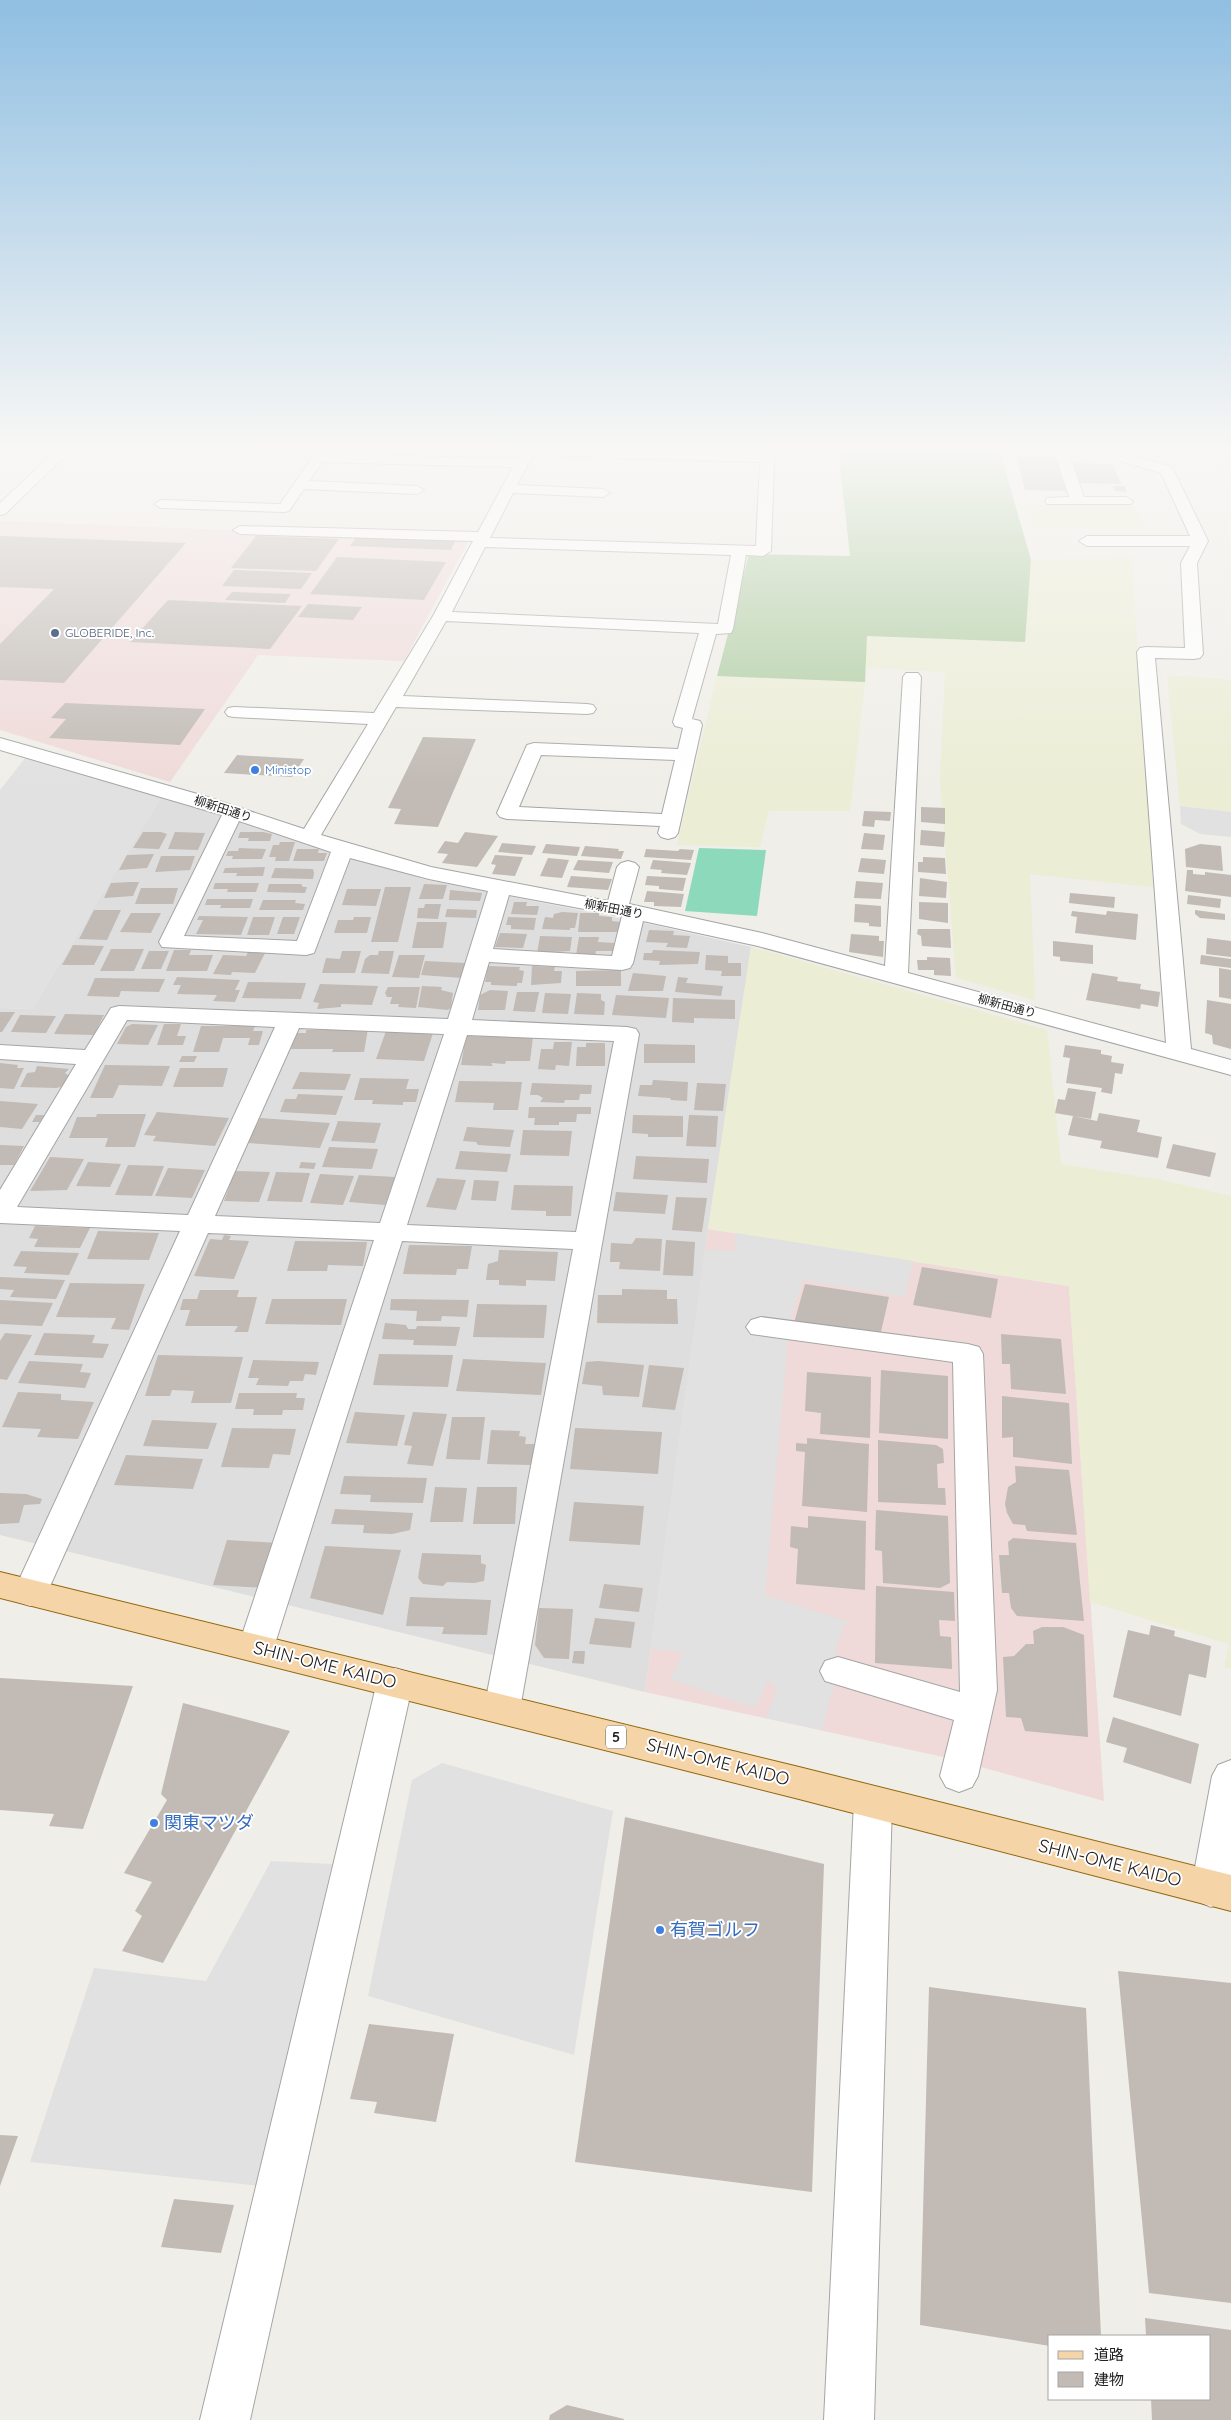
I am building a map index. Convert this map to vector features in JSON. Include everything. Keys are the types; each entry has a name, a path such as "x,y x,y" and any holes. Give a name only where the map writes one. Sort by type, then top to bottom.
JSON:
{"main road":[{"name":"SHIN-OME KAIDO","path":"15,1589 799,1782 873,1803 1221,1891"}],"street":[{"path":"310,837 441,616 471,561"},
{"path":"441,616 725,629 737,561"},
{"path":"1179,1052 1146,652 1194,654 1190,561"},
{"path":"686,755 534,749 507,813 669,827 686,755 693,725 682,722 709,628"},
{"path":"896,976 912,677"},
{"path":"391,701 587,709"},
{"path":"234,712 380,719"},
{"name":"柳新田通り","path":"0,744 233,812 343,848 429,873 626,911 762,940 1179,1052 1231,1068"},
{"path":"233,812 170,942 306,948 343,848"},
{"path":"480,955 622,963 628,867"},
{"path":"256,1647 500,888"},
{"path":"502,1709 587,1241 627,1034 119,1013 0,1214 587,1241"},
{"path":"15,1589 197,1224 290,1021"},
{"path":"0,1052 93,1058"},
{"path":"761,1327 968,1354 979,1690 959,1776"},
{"path":"838,1671 974,1711"},
{"path":"225,2420 395,1682"},
{"path":"1221,1891 1231,1776"},
{"path":"849,2420 873,1803"}],"shaded area":[{"path":"0,561 458,561 404,661 258,655 170,782 0,730"},
{"path":"26,757 162,795 32,1009 0,1008 0,790"},
{"path":"162,795 423,879 654,925 751,947 708,1229 645,1692 0,1535 0,1008 32,1009"},
{"path":"1180,806 1231,812 1231,837 1200,834 1181,824"},
{"path":"708,1229 1069,1286 1104,1801 948,1758 645,1692"},
{"path":"736,1233 913,1261 905,1297 803,1280 789,1325 761,1327 760,1336 788,1338 765,1595 847,1621 836,1646 838,1671 822,1730 766,1718 776,1693 774,1685 768,1680 755,1708 670,1679 684,1652 651,1649 705,1249 734,1251"},
{"path":"442,1763 613,1811 574,2055 368,1996 412,1780"},
{"path":"271,1861 332,1864 260,2186 30,2162 94,1968 206,1981"}],"green space":[{"path":"747,561 1031,561 1025,642 867,636 865,682 717,676"},
{"path":"1031,561 1132,561 1153,887 1030,874 1035,1000 956,978 940,780 945,672 866,668 866,636 1025,642"},
{"path":"1167,675 1231,680 1231,812 1180,806"},
{"path":"717,676 865,682 850,811 769,811 760,847 677,845"},
{"path":"699,848 766,850 757,916 685,911"},
{"path":"751,947 1047,1030 1061,1164 1161,1180 1231,1196 1231,1669 1224,1667 1229,1644 1090,1602 1069,1286 708,1229"}],"building":[{"path":"0,561 170,561 64,683 0,680 0,644 54,589 0,587"},
{"path":"237,561 323,561 316,571 231,568"},
{"path":"334,561 446,562 424,600 310,594"},
{"path":"234,570 312,573 301,589 222,586"},
{"path":"232,592 291,594 285,603 225,600"},
{"path":"168,600 302,606 270,649 130,642"},
{"path":"308,604 362,607 353,620 298,617"},
{"path":"65,703 205,709 180,745 49,738 66,719 51,718"},
{"path":"423,737 476,739 438,827 394,824 401,809 388,808"},
{"path":"237,755 304,759 292,777 224,773"},
{"path":"921,807 945,808 945,824 921,822"},
{"path":"864,811 891,812 890,821 875,820 874,827 862,826"},
{"path":"921,830 945,832 944,847 920,845"},
{"path":"143,832 167,834 159,849 133,848"},
{"path":"175,832 205,833 198,850 168,849"},
{"path":"240,832 272,834 270,841 248,841 249,838 238,838"},
{"path":"465,832 498,836 477,867 442,863 448,854 437,853 445,841 458,843"},
{"path":"864,833 885,835 883,850 861,849"},
{"path":"280,842 295,842 289,861 275,861 276,857 269,857 273,845 279,845"},
{"path":"502,843 536,846 532,855 498,852"},
{"path":"546,844 580,847 577,856 542,853"},
{"path":"1200,844 1221,846 1223,871 1186,867 1185,849"},
{"path":"585,846 624,851 621,859 581,856"},
{"path":"239,848 266,849 262,859 232,859 233,856 226,856 228,851 238,851"},
{"path":"297,849 319,849 318,853 327,853 324,861 293,861"},
{"path":"646,849 694,850 691,860 644,857"},
{"path":"154,854 147,868 119,870 127,855"},
{"path":"495,855 523,857 515,876 492,874 496,865 491,864"},
{"path":"161,856 195,856 190,870 155,872"},
{"path":"923,857 945,858 946,874 918,872 918,862 923,862"},
{"path":"548,858 569,860 562,878 540,876"},
{"path":"861,858 886,860 884,874 858,872"},
{"path":"578,860 613,862 609,873 573,870"},
{"path":"653,860 691,863 687,875 661,873 662,870 650,869"},
{"path":"265,867 263,876 236,876 237,873 223,873 225,868"},
{"path":"275,868 313,869 313,879 271,878"},
{"path":"1187,870 1193,870 1193,874 1205,875 1205,872 1231,875 1231,897 1185,891"},
{"path":"571,876 612,879 608,890 567,887"},
{"path":"647,876 686,878 683,891 659,889 659,886 645,885"},
{"path":"920,878 947,882 946,898 919,896"},
{"path":"856,881 883,883 881,899 854,898"},
{"path":"139,882 133,896 104,898 111,883"},
{"path":"215,883 259,883 256,892 227,892 228,889 213,889"},
{"path":"269,884 301,884 303,887 307,887 305,893 267,892"},
{"path":"424,884 447,885 443,899 419,899"},
{"path":"385,887 411,887 398,942 371,942"},
{"path":"141,888 178,888 173,904 135,904"},
{"path":"347,889 381,889 376,906 342,905"},
{"path":"450,890 482,893 480,901 449,900"},
{"path":"647,891 684,894 681,907 654,906 654,902 644,902"},
{"path":"1070,893 1115,897 1114,908 1069,903"},
{"path":"1188,895 1221,899 1220,908 1187,904"},
{"path":"207,899 253,899 250,908 220,908 221,905 205,905"},
{"path":"263,900 296,900 295,903 305,904 303,910 259,910"},
{"path":"514,902 527,902 526,906 539,906 537,915 511,914"},
{"path":"919,902 948,903 948,923 919,919"},
{"path":"425,904 441,904 438,919 417,918 418,908 424,908"},
{"path":"855,904 881,906 881,927 869,926 869,923 854,922"},
{"path":"447,909 477,910 476,918 445,917"},
{"path":"94,910 121,910 107,940 79,939"},
{"path":"1195,910 1225,914 1225,920 1200,918 1195,914"},
{"path":"1072,911 1106,915 1107,911 1138,914 1136,940 1075,933 1077,917 1071,916"},
{"path":"562,912 578,913 575,928 570,928 570,930 542,929 545,917 553,918 554,914"},
{"path":"131,913 161,913 151,933 120,932"},
{"path":"580,913 599,913 599,916 612,917 612,921 620,922 619,932 578,932"},
{"path":"199,916 248,917 241,935 196,934 203,920 197,920"},
{"path":"253,917 275,917 269,935 247,935"},
{"path":"283,917 300,917 294,934 277,934"},
{"path":"354,917 371,917 367,933 334,933 338,920 353,920"},
{"path":"508,917 536,918 534,930 511,929 511,925 506,925"},
{"path":"417,922 447,922 443,948 412,948"},
{"path":"918,929 950,929 951,948 922,946 921,936 917,934"},
{"path":"649,930 674,931 673,935 690,936 687,948 666,947 668,943 646,942"},
{"path":"500,933 527,934 523,948 495,947"},
{"path":"851,934 879,936 879,941 884,941 883,957 849,952"},
{"path":"540,936 572,937 570,951 537,953"},
{"path":"579,937 599,937 598,942 614,943 613,951 596,951 595,956 576,955"},
{"path":"1207,938 1231,941 1231,957 1206,954"},
{"path":"1053,941 1093,945 1093,964 1060,961 1060,957 1053,956"},
{"path":"73,945 104,946 94,965 62,965"},
{"path":"111,949 144,949 134,971 100,971"},
{"path":"174,950 191,950 189,955 213,955 207,971 166,971"},
{"path":"653,950 700,952 698,964 659,965 660,961 643,960 644,953 652,953"},
{"path":"149,951 169,951 161,969 141,969"},
{"path":"342,951 361,951 355,973 322,973 326,958 340,959"},
{"path":"379,951 394,951 389,974 361,973 365,959 370,955 378,955"},
{"path":"248,952 265,953 255,973 232,972 231,975 213,974 223,955 246,956"},
{"path":"399,955 425,955 419,978 392,977"},
{"path":"706,955 728,956 728,963 741,963 741,976 721,976 722,971 705,970"},
{"path":"1201,955 1231,959 1231,968 1200,964"},
{"path":"927,957 950,958 951,976 934,975 934,970 918,970 917,960 927,960"},
{"path":"425,961 466,963 462,978 421,975"},
{"path":"488,966 520,967 519,970 524,971 522,983 517,983 517,986 491,985 491,982 485,982"},
{"path":"532,966 555,967 554,971 562,971 561,983 531,985"},
{"path":"1219,968 1231,970 1231,999 1219,997"},
{"path":"621,970 621,986 576,986 576,971"},
{"path":"633,973 666,976 663,991 628,991"},
{"path":"1092,973 1118,977 1117,981 1141,984 1140,989 1160,992 1158,1007 1141,1004 1140,1009 1086,1000"},
{"path":"177,977 240,980 235,990 240,990 235,1002 213,1001 217,995 177,994 181,985 173,985"},
{"path":"678,977 688,978 686,983 723,986 721,996 675,992"},
{"path":"95,978 165,979 159,992 121,991 119,997 87,996"},
{"path":"248,982 306,983 301,999 242,998"},
{"path":"320,984 378,986 372,1005 341,1004 341,1007 317,1009 319,1003 313,1002"},
{"path":"422,986 442,987 441,990 453,993 451,1007 448,1010 418,1007"},
{"path":"388,987 420,987 416,1008 398,1007 399,1004 390,1004 392,997 387,997 385,993"},
{"path":"490,990 508,991 505,1010 478,1010 480,995"},
{"path":"517,992 539,992 535,1012 513,1011"},
{"path":"545,993 571,994 568,1014 542,1013"},
{"path":"577,993 601,994 601,1000 605,1002 604,1015 574,1014"},
{"path":"616,995 669,998 666,1018 612,1015"},
{"path":"673,998 735,1000 735,1019 694,1018 694,1023 672,1022"},
{"path":"1207,1000 1231,1004 1231,1049 1213,1044 1212,1035 1205,1033"},
{"path":"0,1012 15,1012 2,1032 0,1032"},
{"path":"65,1014 104,1015 94,1035 54,1034"},
{"path":"20,1015 56,1016 46,1033 11,1032"},
{"path":"132,1024 158,1025 148,1045 117,1044 126,1027"},
{"path":"164,1024 181,1024 177,1036 186,1036 183,1045 157,1045"},
{"path":"201,1026 255,1026 253,1031 263,1031 259,1045 248,1045 250,1038 223,1038 219,1052 193,1052"},
{"path":"368,1029 364,1052 332,1052 333,1049 291,1049 295,1033 306,1033 306,1030"},
{"path":"386,1031 433,1033 424,1061 376,1059"},
{"path":"466,1036 533,1037 530,1061 506,1061 505,1064 491,1063 493,1066 461,1065"},
{"path":"554,1042 572,1042 569,1066 556,1065 555,1070 538,1069 541,1049 553,1049"},
{"path":"586,1043 605,1043 605,1066 576,1066 577,1047 586,1047"},
{"path":"644,1044 695,1045 695,1063 644,1063"},
{"path":"1065,1045 1101,1050 1101,1054 1112,1056 1111,1062 1124,1064 1122,1074 1115,1073 1112,1094 1101,1092 1102,1088 1066,1083 1070,1058 1063,1057"},
{"path":"182,1056 197,1056 194,1062 179,1062"},
{"path":"0,1063 18,1065 17,1068 24,1068 14,1089 0,1088"},
{"path":"105,1065 170,1066 162,1086 119,1085 113,1098 90,1098"},
{"path":"37,1066 69,1069 65,1073 69,1076 65,1086 56,1088 20,1087 27,1073 35,1072"},
{"path":"180,1068 228,1068 223,1087 173,1087"},
{"path":"300,1072 351,1074 345,1090 292,1089"},
{"path":"360,1078 409,1079 406,1089 419,1089 416,1102 403,1102 403,1105 372,1104 373,1100 354,1100"},
{"path":"653,1080 688,1082 687,1101 638,1096 640,1085 652,1085"},
{"path":"459,1081 522,1082 518,1110 493,1110 494,1103 455,1102"},
{"path":"532,1083 592,1085 591,1094 580,1094 579,1100 565,1100 564,1103 540,1102 543,1098 538,1095 530,1095"},
{"path":"697,1083 726,1084 723,1111 694,1110"},
{"path":"1068,1088 1096,1092 1091,1119 1055,1113 1058,1099 1065,1100"},
{"path":"298,1094 343,1096 336,1115 280,1112 285,1099 296,1099"},
{"path":"0,1101 38,1104 22,1129 0,1127"},
{"path":"529,1107 591,1107 591,1114 577,1114 576,1122 559,1122 559,1125 534,1125 535,1118 528,1118"},
{"path":"157,1112 229,1118 215,1146 153,1141 156,1136 144,1135"},
{"path":"1099,1113 1140,1120 1137,1132 1162,1137 1158,1158 1100,1148 1102,1141 1068,1135 1073,1116 1097,1121"},
{"path":"97,1114 146,1114 135,1147 105,1147 108,1138 69,1138 77,1117 96,1117"},
{"path":"36,1115 44,1115 40,1122 32,1122"},
{"path":"633,1115 683,1116 683,1137 648,1137 648,1134 632,1133"},
{"path":"689,1115 718,1116 716,1147 686,1146"},
{"path":"260,1118 330,1123 320,1148 247,1143"},
{"path":"338,1121 381,1123 375,1143 331,1141"},
{"path":"467,1127 514,1130 510,1147 478,1145 476,1142 463,1141"},
{"path":"523,1130 572,1131 569,1156 520,1155"},
{"path":"1173,1144 1216,1153 1210,1177 1166,1168"},
{"path":"0,1145 24,1146 14,1165 0,1165"},
{"path":"329,1147 378,1149 372,1169 322,1167"},
{"path":"460,1151 511,1154 507,1172 455,1169"},
{"path":"636,1156 709,1159 707,1183 633,1179"},
{"path":"50,1157 84,1159 67,1190 30,1191"},
{"path":"88,1162 121,1164 110,1187 76,1186"},
{"path":"301,1162 316,1163 314,1169 299,1168"},
{"path":"128,1165 164,1166 152,1196 115,1195"},
{"path":"168,1168 205,1170 192,1198 155,1196"},
{"path":"235,1171 270,1172 259,1202 224,1201"},
{"path":"276,1172 310,1173 302,1202 267,1201"},
{"path":"320,1174 354,1176 343,1205 310,1203"},
{"path":"359,1175 395,1177 385,1205 349,1202"},
{"path":"437,1178 466,1180 456,1210 426,1207"},
{"path":"474,1180 499,1181 496,1201 471,1200"},
{"path":"514,1185 573,1186 571,1216 546,1216 546,1211 511,1210"},
{"path":"616,1192 668,1195 665,1214 613,1211"},
{"path":"676,1197 707,1198 702,1232 672,1230"},
{"path":"35,1226 90,1228 80,1248 34,1247 38,1239 29,1238"},
{"path":"98,1231 159,1233 149,1260 87,1259"},
{"path":"224,1235 231,1236 229,1240 249,1241 234,1279 194,1276 210,1239 222,1240"},
{"path":"636,1238 662,1239 660,1271 619,1269 620,1262 610,1262 611,1243 632,1244"},
{"path":"666,1240 695,1242 693,1276 663,1275"},
{"path":"295,1241 367,1242 363,1266 328,1265 327,1271 287,1271"},
{"path":"409,1245 472,1246 468,1269 457,1269 456,1275 403,1274"},
{"path":"499,1250 558,1252 555,1281 526,1280 526,1286 499,1285 499,1280 486,1280 488,1264 498,1261"},
{"path":"21,1251 79,1253 69,1275 24,1273 27,1267 13,1266"},
{"path":"922,1267 998,1279 991,1318 913,1305"},
{"path":"0,1277 65,1280 56,1299 10,1297 14,1290 0,1289"},
{"path":"70,1283 145,1284 129,1330 111,1329 116,1318 56,1317"},
{"path":"805,1284 889,1297 880,1336 794,1323"},
{"path":"622,1289 667,1290 667,1299 677,1299 678,1324 597,1323 598,1295 622,1295"},
{"path":"200,1290 239,1290 237,1297 257,1297 248,1332 234,1332 238,1326 185,1326 190,1310 180,1310 183,1299 197,1299"},
{"path":"272,1299 347,1299 341,1325 265,1324"},
{"path":"391,1299 469,1300 467,1317 442,1316 441,1321 416,1321 417,1311 390,1310"},
{"path":"0,1300 53,1303 42,1326 0,1324"},
{"path":"477,1304 547,1305 544,1338 473,1337"},
{"path":"385,1323 406,1325 408,1329 416,1329 417,1326 460,1327 456,1346 413,1345 414,1340 382,1339"},
{"path":"5,1333 32,1335 7,1380 0,1379 0,1341"},
{"path":"44,1333 95,1335 92,1343 109,1344 103,1358 34,1355"},
{"path":"1001,1334 1061,1339 1066,1394 1011,1389 1010,1364 1002,1364"},
{"path":"379,1354 453,1355 448,1387 373,1385"},
{"path":"158,1355 243,1357 231,1403 191,1403 194,1391 172,1390 170,1396 145,1396"},
{"path":"463,1359 546,1363 541,1395 456,1391"},
{"path":"253,1360 319,1362 316,1375 305,1374 303,1381 290,1381 288,1386 256,1385 259,1378 248,1378"},
{"path":"29,1361 83,1364 80,1372 91,1373 85,1388 18,1383"},
{"path":"598,1361 644,1365 639,1397 603,1395 602,1386 582,1384 586,1362"},
{"path":"649,1365 684,1368 675,1410 642,1407"},
{"path":"881,1370 948,1376 948,1439 879,1433"},
{"path":"807,1372 871,1377 870,1438 820,1434 821,1413 805,1411"},
{"path":"18,1392 61,1394 61,1400 94,1402 78,1439 37,1437 41,1429 2,1427"},
{"path":"239,1393 297,1393 296,1398 305,1398 303,1410 283,1410 282,1415 253,1415 254,1409 235,1409"},
{"path":"1002,1396 1069,1403 1072,1464 1013,1457 1013,1437 1002,1438"},
{"path":"355,1412 405,1415 397,1446 346,1443"},
{"path":"413,1412 447,1414 433,1466 407,1464 412,1446 404,1445"},
{"path":"452,1417 485,1417 480,1460 446,1459"},
{"path":"152,1420 217,1423 208,1449 143,1446"},
{"path":"232,1428 296,1429 290,1455 273,1454 269,1468 221,1467"},
{"path":"575,1428 662,1432 658,1474 570,1469"},
{"path":"491,1430 520,1431 519,1436 526,1437 525,1444 535,1444 533,1465 487,1464"},
{"path":"807,1438 869,1444 867,1512 802,1506 805,1452 796,1451 796,1443 807,1444"},
{"path":"878,1440 936,1445 943,1449 944,1463 937,1464 938,1488 945,1488 946,1505 878,1502"},
{"path":"126,1455 203,1459 193,1489 114,1485"},
{"path":"1015,1466 1069,1470 1077,1535 1027,1531 1025,1525 1013,1524 1005,1504 1008,1487 1016,1482"},
{"path":"344,1476 427,1478 423,1503 370,1502 371,1495 340,1494"},
{"path":"435,1487 467,1488 463,1522 430,1522"},
{"path":"477,1487 517,1487 515,1524 473,1524"},
{"path":"0,1493 26,1494 42,1499 40,1504 24,1505 19,1523 0,1524"},
{"path":"574,1502 644,1506 640,1545 569,1541"},
{"path":"335,1509 413,1513 410,1530 392,1534 363,1533 364,1525 331,1524"},
{"path":"876,1510 948,1516 950,1583 940,1588 883,1583 882,1551 875,1550"},
{"path":"808,1516 866,1521 865,1590 796,1584 798,1549 790,1547 791,1526 808,1528"},
{"path":"1013,1538 1076,1543 1084,1621 1017,1616 1011,1608 1009,1593 1002,1593 999,1555 1009,1555 1008,1542"},
{"path":"227,1540 278,1543 265,1588 213,1585"},
{"path":"325,1546 401,1550 383,1615 310,1598"},
{"path":"422,1553 481,1555 481,1563 486,1565 484,1581 474,1583 447,1582 443,1586 423,1584 418,1578"},
{"path":"604,1584 643,1588 639,1612 599,1608"},
{"path":"876,1586 954,1592 955,1621 939,1620 940,1636 951,1637 952,1669 875,1663"},
{"path":"410,1597 491,1600 487,1635 442,1634 444,1627 406,1626"},
{"path":"539,1608 573,1609 569,1659 544,1658 535,1645"},
{"path":"595,1618 635,1622 631,1648 589,1644"},
{"path":"1151,1625 1175,1631 1174,1636 1211,1646 1206,1678 1189,1674 1181,1716 1113,1697 1128,1630 1149,1635"},
{"path":"1042,1627 1063,1627 1084,1635 1088,1737 1025,1731 1021,1718 1006,1717 1003,1657 1014,1656 1026,1644 1034,1644 1033,1631"},
{"path":"574,1651 585,1651 584,1664 572,1663"},
{"path":"0,1678 133,1686 83,1829 49,1826 54,1814 0,1810"},
{"path":"183,1703 290,1731 163,1963 122,1951 142,1916 135,1911 152,1882 124,1873 167,1800 161,1794"},
{"path":"1113,1717 1199,1744 1191,1784 1123,1762 1127,1748 1106,1742"},
{"path":"625,1817 824,1864 812,2192 575,2162"},
{"path":"1118,1971 1231,1983 1231,2303 1149,2293"},
{"path":"929,1987 1086,2008 1101,2335 1048,2335 1048,2346 920,2325"},
{"path":"369,2024 454,2034 436,2122 374,2113 377,2102 350,2099"},
{"path":"0,2135 18,2136 0,2186"},
{"path":"174,2199 234,2205 221,2253 161,2247"},
{"path":"1145,2318 1231,2330 1231,2420 1152,2420 1151,2400 1211,2400 1211,2335 1146,2335"},
{"path":"567,2405 624,2420 549,2420 550,2415"}],"place":[{"name":"GLOBERIDE, Inc.","path":"55,633"},
{"name":"Ministop","path":"255,770"},
{"name":"関東マツダ","path":"154,1823"},
{"name":"有賀ゴルフ","path":"660,1930"}]}
